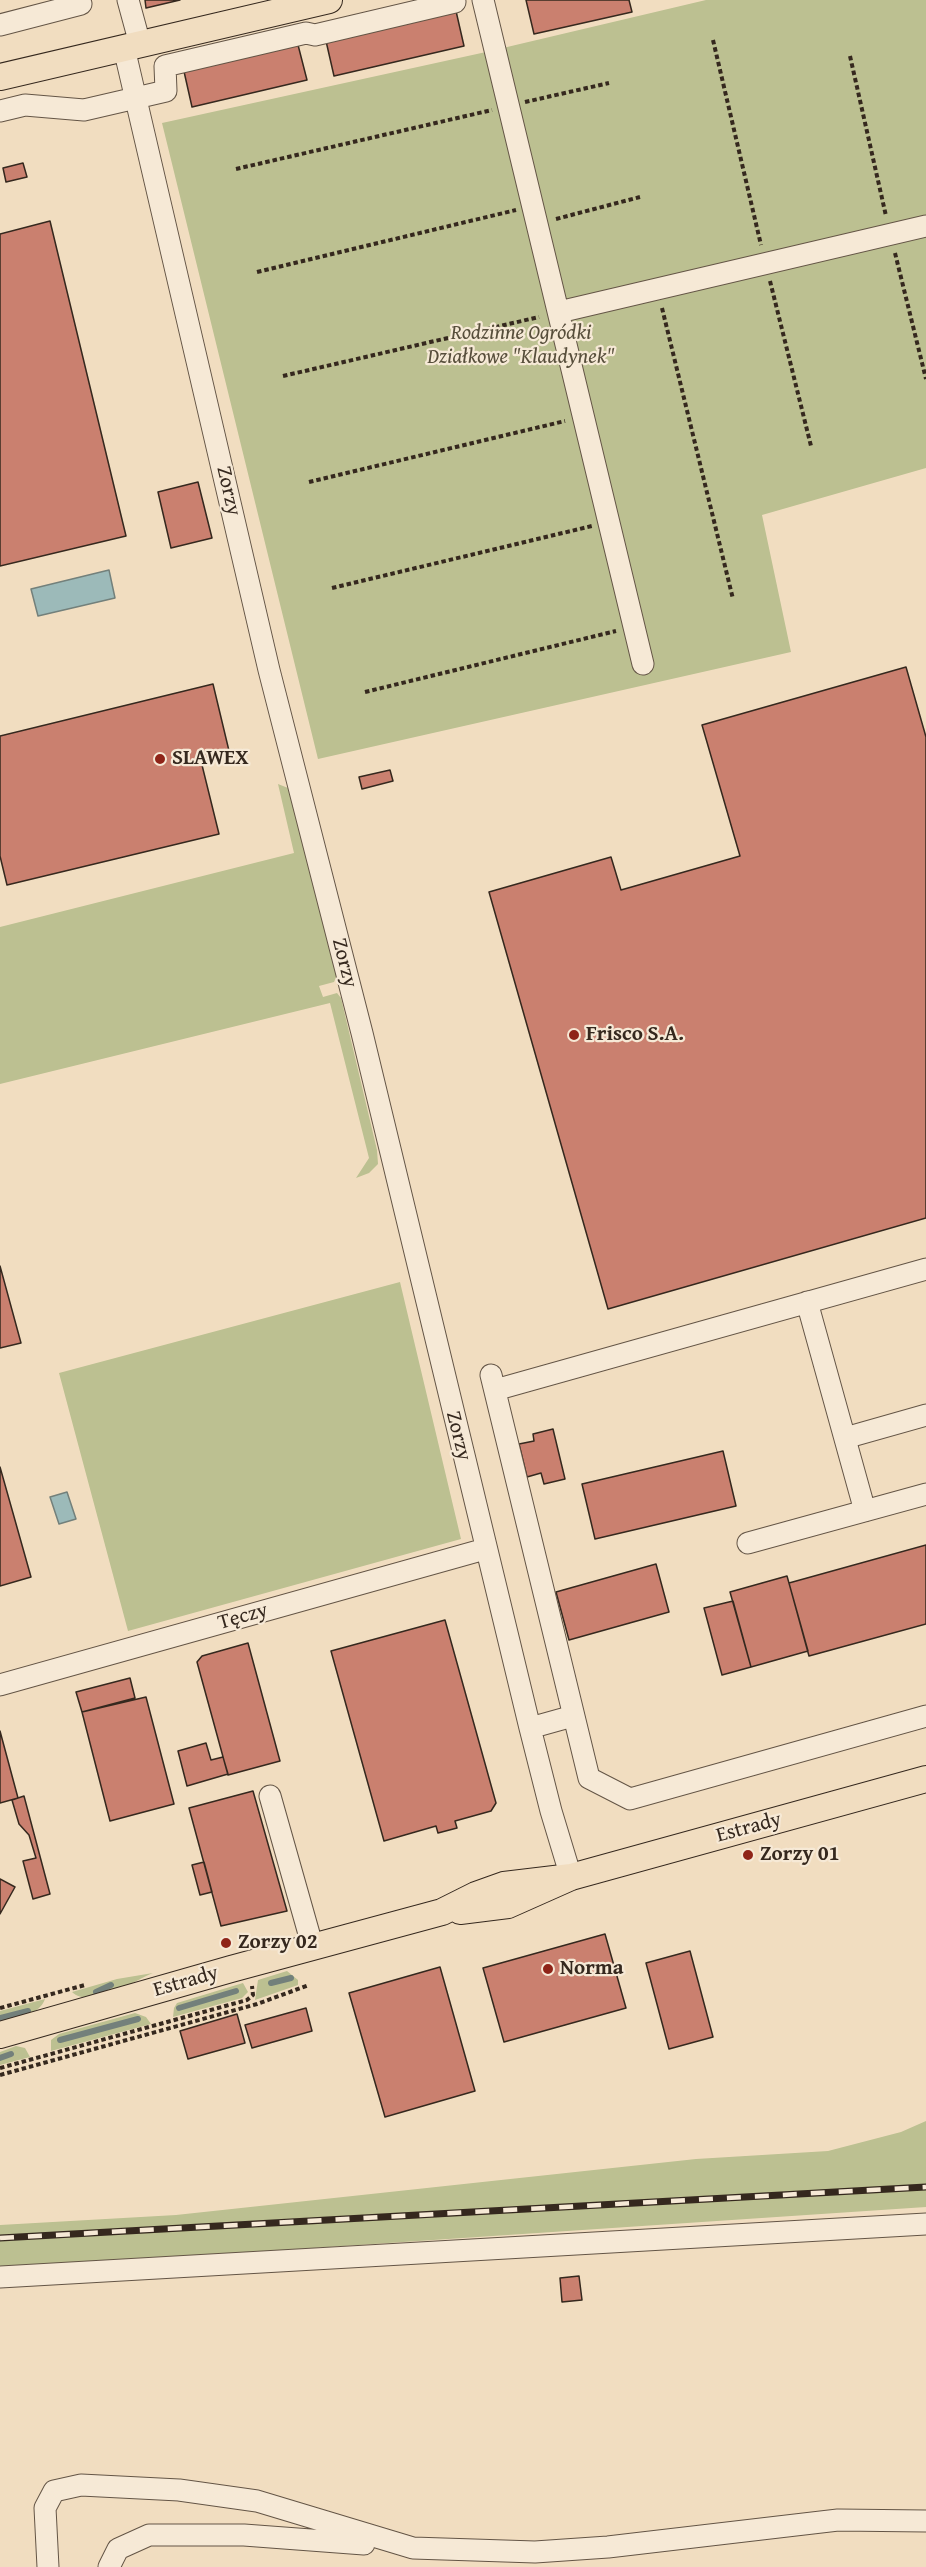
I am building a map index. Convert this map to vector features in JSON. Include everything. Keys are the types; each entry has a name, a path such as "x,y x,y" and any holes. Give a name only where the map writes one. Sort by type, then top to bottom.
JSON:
{"main road":[{"path":"0,77 318,1"},
{"name":"Estrady","path":"0,2035 442,1912 476,1895 504,1885 571,1877 926,1779"}],"street":[{"name":"Zorzy","path":"128,0 136,98 269,670 364,1045 530,1728 571,1877"},
{"path":"485,0 643,664"},
{"path":"0,111 25,105 84,110 166,91 165,66 306,33 315,35 454,2"},
{"path":"0,25 81,4"},
{"path":"560,312 926,226"},
{"path":"926,1269 807,1302 493,1382 589,1778 630,1798 926,1716"},
{"path":"807,1302 865,1511"},
{"path":"844,1438 926,1415"},
{"path":"748,1543 926,1494"},
{"name":"Tęczy","path":"0,1685 485,1548"},
{"path":"530,1728 573,1716"},
{"path":"270,1796 313,1948"},
{"path":"0,2277 926,2224"},
{"path":"48,2567 45,2508 54,2491 81,2485 179,2490 256,2501 413,2548"},
{"path":"110,2567 118,2549 149,2535 244,2535 413,2548 535,2552 608,2547 838,2520 926,2521"}],"path":[{"path":"236,169 609,83"},
{"path":"257,272 536,215 640,197"},
{"path":"658,289 733,599"},
{"path":"283,376 560,312"},
{"path":"309,482 584,416"},
{"path":"332,588 609,522"},
{"path":"365,692 634,626"},
{"path":"0,2068 247,2000 253,1995 253,1990 246,1965"},
{"path":"0,2075 257,2004 309,1985"}],"green space":[{"name":"Rodzinne Ogródki Działkowe \"Klaudynek\"","path":"706,0 926,0 926,468 762,515 791,652 318,759 162,123 486,52"},
{"path":"278,784 288,788 292,794 337,975 334,982 319,986 323,997 337,993 341,998 377,1150 378,1164 369,1173 356,1178 369,1158 330,1003 0,1084 0,927 294,853"},
{"path":"400,1282 461,1539 128,1631 59,1373"},
{"path":"287,1971 298,1980 298,1985 255,2000 258,1980"},
{"path":"153,1973 101,1996 80,1997 72,1992 117,1979"},
{"path":"243,1983 248,1992 242,1998 173,2017 177,2003"},
{"path":"45,1999 42,2005 32,2013 0,2023 0,2011"},
{"path":"135,2013 146,2017 151,2024 51,2051 51,2040 59,2034"},
{"path":"16,2046 25,2048 30,2057 0,2065 0,2052"},
{"path":"926,2121 926,2207 0,2269 0,2225 176,2215 696,2159 828,2151 901,2132"}],"water":[{"path":"109,570 115,598 38,616 31,589"},
{"path":"67,1492 76,1519 59,1524 50,1497"}],"building":[{"path":"145,0 180,0 146,8"},
{"path":"526,0 629,0 632,12 534,34"},
{"path":"456,11 464,46 334,76 326,41"},
{"path":"297,41 307,80 192,107 183,67"},
{"path":"23,163 27,177 6,182 3,168"},
{"path":"50,221 126,536 0,566 0,234"},
{"path":"198,482 212,538 171,548 158,492"},
{"path":"906,667 926,737 926,1218 608,1309 489,892 611,857 621,890 740,856 702,725"},
{"path":"213,684 230,755 201,761 219,834 7,885 0,856 0,736"},
{"path":"390,770 393,781 362,789 359,777"},
{"path":"0,1266 21,1343 0,1348"},
{"path":"553,1429 565,1479 544,1484 541,1473 527,1477 519,1444 534,1441 533,1434"},
{"path":"723,1451 736,1506 595,1539 582,1484"},
{"path":"0,1467 31,1577 0,1586"},
{"path":"926,1545 926,1624 809,1656 789,1583"},
{"path":"656,1564 669,1612 569,1640 556,1592"},
{"path":"787,1576 808,1651 751,1667 730,1592"},
{"path":"733,1601 751,1667 722,1675 704,1608"},
{"path":"445,1620 496,1803 491,1811 455,1821 457,1828 438,1833 436,1826 384,1841 331,1651"},
{"path":"248,1643 280,1761 228,1775 197,1662 202,1656"},
{"path":"130,1678 135,1698 82,1712 76,1692"},
{"path":"146,1697 174,1804 110,1821 82,1712"},
{"path":"0,1731 18,1798 0,1803"},
{"path":"206,1743 211,1760 223,1757 228,1774 187,1786 178,1751"},
{"path":"253,1791 287,1911 221,1926 189,1808"},
{"path":"24,1796 50,1894 33,1899 23,1861 36,1858 29,1835 19,1824 12,1800"},
{"path":"204,1862 212,1892 200,1895 192,1865"},
{"path":"0,1879 15,1887 0,1914"},
{"path":"605,1934 626,2008 504,2042 483,1968"},
{"path":"690,1951 713,2037 669,2049 646,1963"},
{"path":"440,1967 475,2091 385,2117 349,1993"},
{"path":"306,2008 312,2031 252,2048 245,2025"},
{"path":"237,2014 245,2043 188,2059 180,2031"},
{"path":"579,2276 582,2300 562,2302 560,2278"}],"waterway":[{"path":"271,1983 291,1978"},
{"path":"96,1992 111,1985"},
{"path":"179,2008 236,1991"},
{"path":"0,2018 28,2011"},
{"path":"60,2040 138,2019"},
{"path":"0,2058 11,2054"}],"railway":[{"path":"0,2238 926,2187"}],"place":[{"name":"SLAWEX","path":"160,759"},
{"name":"Frisco S.A.","path":"574,1035"},
{"name":"Zorzy 01","path":"748,1855"},
{"name":"Zorzy 02","path":"226,1943"},
{"name":"Norma","path":"548,1969"}]}
